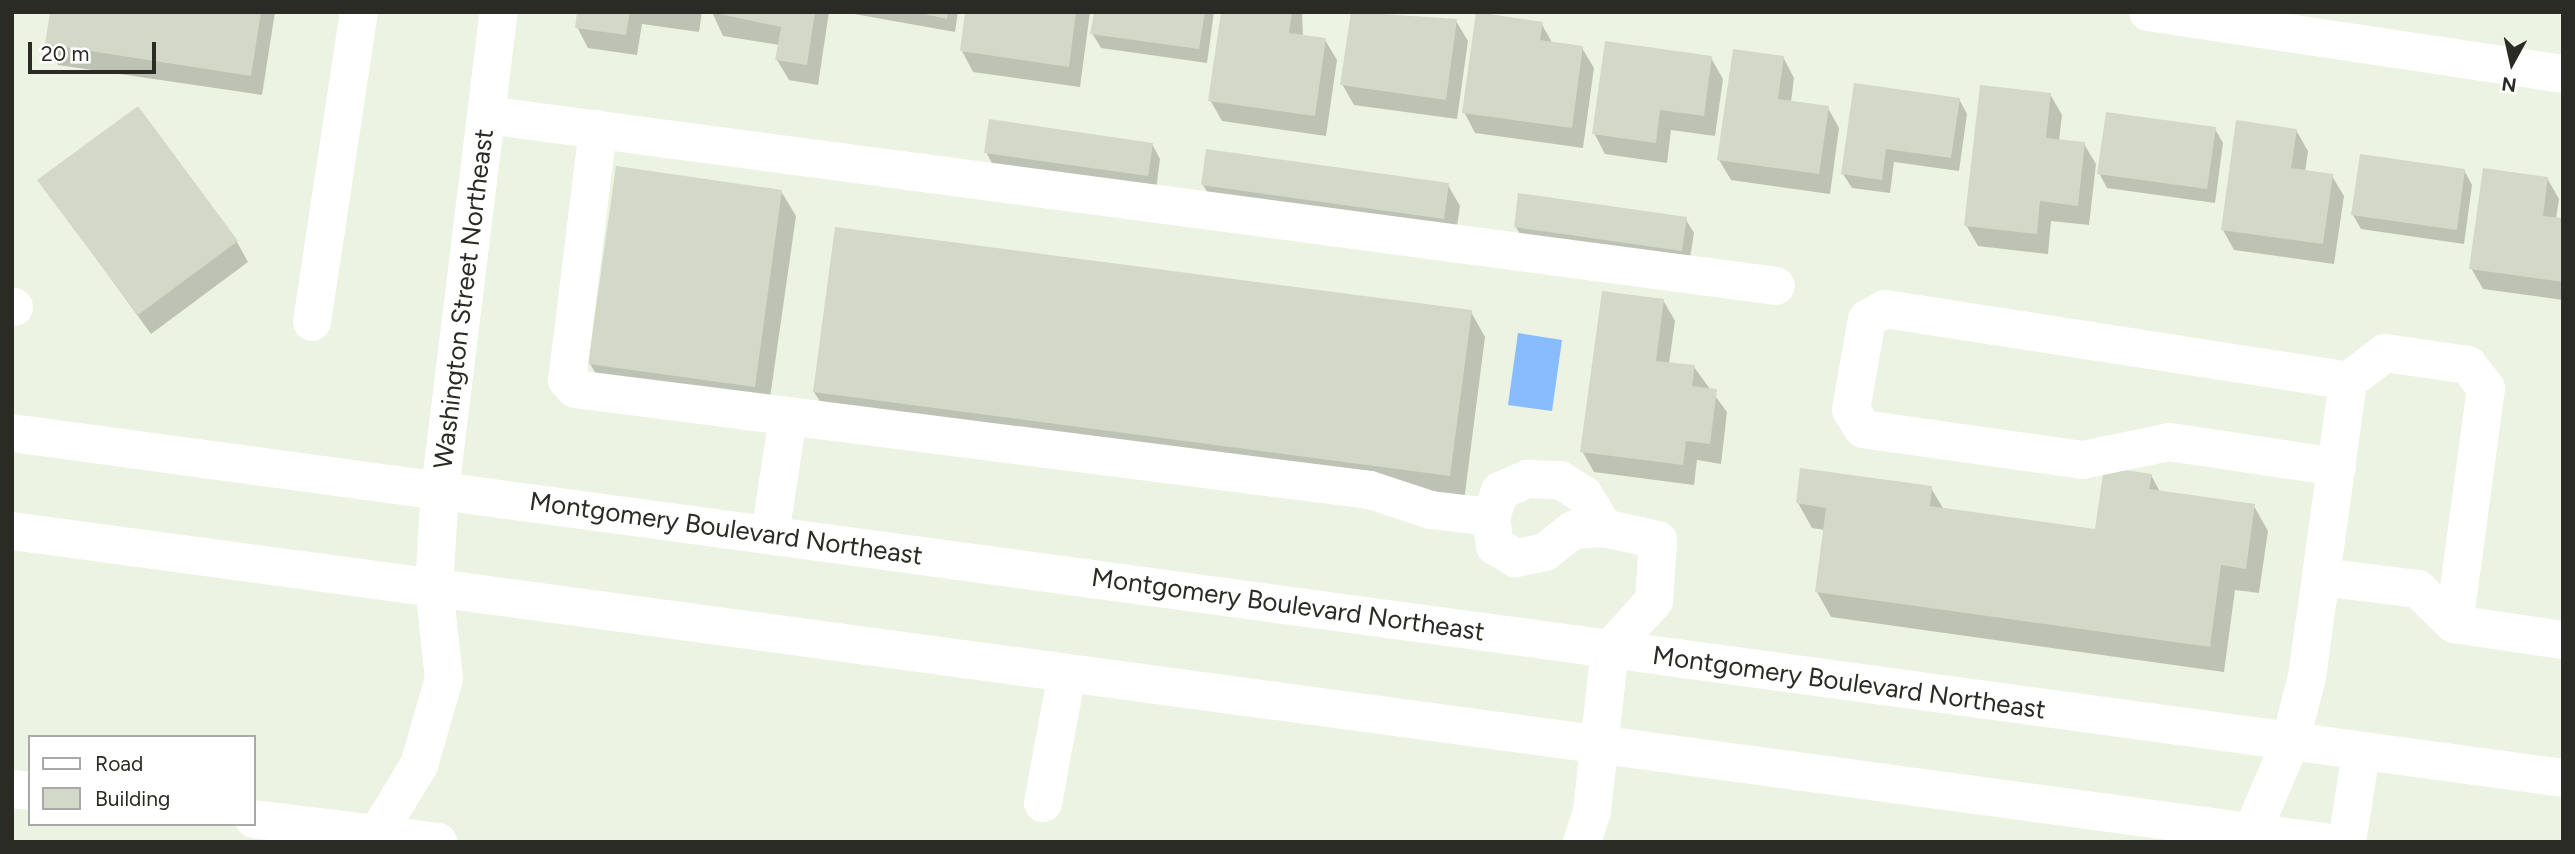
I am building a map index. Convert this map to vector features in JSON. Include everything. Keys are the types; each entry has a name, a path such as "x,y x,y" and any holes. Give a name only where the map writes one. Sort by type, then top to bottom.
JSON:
{"main road":[{"path":"312,322 359,12"},
{"name":"Washington Street Northeast","path":"376,838 419,765 444,679 433,587 440,490 499,12"},
{"path":"2148,12 2563,74"},
{"path":"486,115 1776,286"},
{"path":"598,129 570,387 1370,490 1431,510 1491,517"},
{"path":"2337,467 2169,442 2083,460 1863,429 1852,410 1867,319 1885,309 2348,381"},
{"path":"2249,838 2290,743 2308,677 2348,381 2385,353 2468,365 2486,388 2454,624"},
{"path":"770,535 788,417"},
{"name":"Montgomery Boulevard Northeast","path":"12,433 2361,753 2563,778"},
{"path":"1582,842 1592,811 1597,745 1610,649 1654,601 1658,540 1604,528 1573,530 1545,552 1516,558 1495,546 1491,517 1500,491 1527,479 1560,480 1584,495 1604,528"},
{"path":"12,531 1597,745 2249,838 2325,842"},
{"path":"2321,577 2418,589 2454,624 2563,640"},
{"path":"1043,803 1067,673"},
{"path":"2347,842 2361,753"},
{"path":"256,819 376,838 439,842"}],"water":[{"path":"1518,333 1562,340 1552,411 1508,405"}],"building":[{"path":"50,12 261,12 251,76 45,44"},
{"path":"577,12 630,12 626,35 575,28"},
{"path":"710,12 815,12 807,65 775,60 781,27"},
{"path":"915,12 948,12 947,19"},
{"path":"965,12 1076,12 1069,67 960,51"},
{"path":"1094,12 1205,12 1199,49 1090,34"},
{"path":"1221,12 1292,12 1289,33 1326,38 1315,116 1208,101"},
{"path":"1351,12 1457,19 1446,100 1340,85"},
{"path":"1476,12 1543,22 1540,40 1583,46 1572,128 1462,113"},
{"path":"1605,41 1712,56 1704,116 1660,110 1656,143 1592,134"},
{"path":"1733,49 1784,56 1778,99 1829,106 1819,174 1717,160"},
{"path":"1854,83 1960,98 1951,158 1886,149 1882,180 1841,174"},
{"path":"1980,85 2051,93 2046,138 2085,142 2078,206 2040,201 2037,234 1964,226"},
{"path":"138,106 238,241 138,315 37,180"},
{"path":"2106,112 2216,127 2207,189 2097,174"},
{"path":"989,119 1153,143 1148,176 984,153"},
{"path":"2236,120 2297,129 2291,168 2333,174 2323,244 2221,230"},
{"path":"1206,149 1449,183 1444,219 1201,185"},
{"path":"2360,154 2465,169 2457,230 2351,215"},
{"path":"616,166 782,190 755,387 588,364"},
{"path":"2483,168 2548,177 2543,216 2563,218 2563,282 2469,269"},
{"path":"1518,193 1687,217 1682,251 1514,227"},
{"path":"835,227 1472,310 1450,476 813,392"},
{"path":"1602,291 1664,299 1656,361 1695,365 1692,386 1717,389 1710,444 1686,441 1683,465 1580,452"},
{"path":"2104,467 2152,474 2149,489 2255,504 2246,569 2221,565 2210,647 1815,592 1826,508 1796,503 1800,468 1932,486 1930,506 2095,529"}]}
